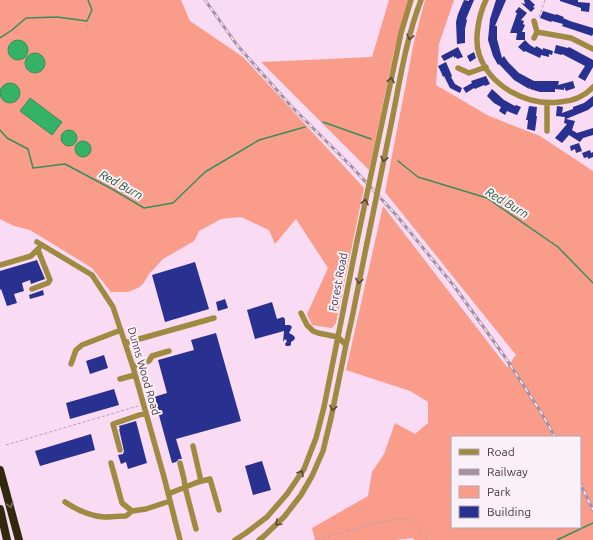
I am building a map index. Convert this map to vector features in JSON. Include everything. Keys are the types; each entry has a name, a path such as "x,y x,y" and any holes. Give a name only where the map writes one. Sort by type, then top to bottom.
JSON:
{"highway":[{"path":"0,470 19,540"},
{"path":"0,510 7,540"}],"street":[{"name":"Forest Road","path":"235,540 267,517 287,494 304,469 316,438 324,407 401,33 411,0"},
{"name":"Forest Road","path":"259,540 284,517 301,495 312,476 323,451 352,318 405,54 420,0"},
{"path":"486,0 482,7 477,32 479,53 491,75 508,90 527,99 547,103 570,101 580,98 589,92 593,87"},
{"path":"534,21 536,29 534,38"},
{"path":"536,29 571,38 593,49"},
{"path":"458,68 469,73 486,67"},
{"path":"547,103 547,130"},
{"name":"Dunns Wood Road","path":"38,250 40,244 92,275 113,307 133,367 180,540"},
{"path":"0,265 31,256 38,250 50,280 48,284 32,289"},
{"path":"301,313 307,325 313,331 318,334 338,337 346,345"},
{"path":"125,342 214,318"},
{"path":"72,364 76,350 82,345 121,330"},
{"path":"133,367 149,361 152,356 169,351"},
{"path":"120,379 135,375"},
{"path":"120,450 113,424 146,413"},
{"path":"193,446 202,481"},
{"path":"111,463 122,502 132,510"},
{"path":"180,463 196,529"},
{"path":"168,494 210,479 220,510"},
{"path":"65,502 76,510 86,514 104,517 126,516 132,510 146,509 170,501"}],"path":[{"path":"536,29 545,0"},
{"path":"6,445 143,404"},
{"path":"318,540 361,527 395,519 411,519 425,535 427,540"}],"green space":[{"path":"0,0 181,0 190,21 243,57 364,188 336,323 332,328 312,325 307,314 328,268 296,219 275,244 269,230 241,217 221,219 199,231 194,241 163,259 138,288 128,292 111,292 92,268 30,230 14,226 0,219"},
{"path":"389,0 409,0 394,51 369,170 261,62 372,57"},
{"path":"425,0 454,0 439,44 436,85 489,116 540,136 593,171 593,540 414,540 413,538 396,540 315,540 312,528 368,496 372,472 384,454 395,423 415,434 428,423 428,402 410,391 346,370 383,206 507,367 516,355 385,192 414,42"}],"shaded area":[{"path":"18,40 25,43 28,50 25,57 18,60 11,57 8,50 11,43"},
{"path":"35,53 42,56 45,63 42,70 35,73 28,70 25,63 28,56"},
{"path":"10,83 17,86 20,93 17,100 10,103 3,100 0,93 3,86"},
{"path":"30,98 62,122 52,135 20,111"},
{"path":"69,130 75,132 77,138 75,144 69,146 63,144 61,138 63,132"},
{"path":"83,141 89,143 91,149 89,155 83,157 77,155 75,149 77,143"}],"building":[{"path":"464,0 474,0 466,19 465,43 457,44 456,22"},
{"path":"496,0 506,0 495,26 497,26 497,39 502,58 504,56 519,73 534,81 559,81 558,85 573,81 575,88 566,91 564,87 564,90 555,89 555,92 540,92 530,89 530,87 529,89 514,80 499,64 498,65 493,56 488,40 490,19"},
{"path":"524,0 530,0 535,5 533,7 535,8 531,12 521,3 525,4"},
{"path":"560,0 578,0 578,2 590,3 589,12 581,11 581,8"},
{"path":"519,7 527,13 521,20 524,21 523,24 525,25 522,32 525,32 525,40 516,40 517,33 510,33 517,13 515,12"},
{"path":"543,11 556,14 570,21 593,28 593,34 592,36 562,26 563,24 540,18"},
{"path":"525,40 535,48 536,46 543,50 543,48 553,51 552,55 549,54 549,57 541,55 540,58 525,51 524,52 518,47"},
{"path":"556,45 569,47 593,60 593,67 585,81 578,77 585,66 562,54 554,53"},
{"path":"458,47 463,57 457,59 456,57 454,58 454,56 444,61 441,56"},
{"path":"474,52 476,58 470,62 467,56"},
{"path":"446,62 455,84 462,88 460,93 450,88 438,66"},
{"path":"486,76 490,84 475,89 474,88 466,93 463,88 472,83 471,81"},
{"path":"492,89 504,100 515,106 521,107 517,115 507,111 505,115 499,111 501,107 487,96"},
{"path":"593,96 593,106 588,110 566,119 575,121 572,130 577,133 593,128 593,135 583,138 580,142 569,135 562,143 555,138 567,124 564,123 565,117 556,116 557,106 563,107 562,113 584,103"},
{"path":"529,106 537,107 535,131 527,129 528,120 526,120"},
{"path":"579,143 582,151 576,153 575,149 571,151 570,146"},
{"path":"590,150 591,153 593,152 593,157 588,159 588,157 584,158 582,153"},
{"path":"37,260 45,279 31,284 30,280 22,283 24,291 14,294 17,303 7,306 1,289 0,290 0,271"},
{"path":"195,262 209,309 165,322 152,275"},
{"path":"43,290 44,295 30,299 29,295"},
{"path":"225,299 228,308 218,311 216,302"},
{"path":"272,302 277,319 283,317 285,319 285,325 290,325 292,327 289,333 295,338 289,346 286,346 285,344 287,341 285,339 283,342 284,331 255,339 247,310"},
{"path":"216,333 241,421 176,439 182,459 172,463 154,397 167,393 158,360 194,350 191,340"},
{"path":"104,355 108,368 90,374 86,361"},
{"path":"114,389 119,405 70,419 66,403"},
{"path":"136,421 147,463 128,469 126,462 121,464 118,455 123,454 124,451 119,426"},
{"path":"91,434 95,450 40,466 35,451"},
{"path":"262,461 271,490 253,495 245,466"}],"waterway":[{"name":"Red Burn","path":"0,38 26,18 57,17 87,21 92,10 88,0"},
{"name":"Red Burn","path":"323,122 371,139"},
{"name":"Red Burn","path":"0,130 7,138 28,149 33,168 65,164 144,208 173,203 205,172 259,140 305,127"},
{"name":"Red Burn","path":"398,161 418,177 487,198 558,247 593,283"},
{"name":"Red Burn","path":"557,540 593,523"}],"railway":[{"path":"205,0 237,45 291,106 352,167 397,216 454,286 505,357 554,436"},
{"path":"581,485 593,510"}]}
